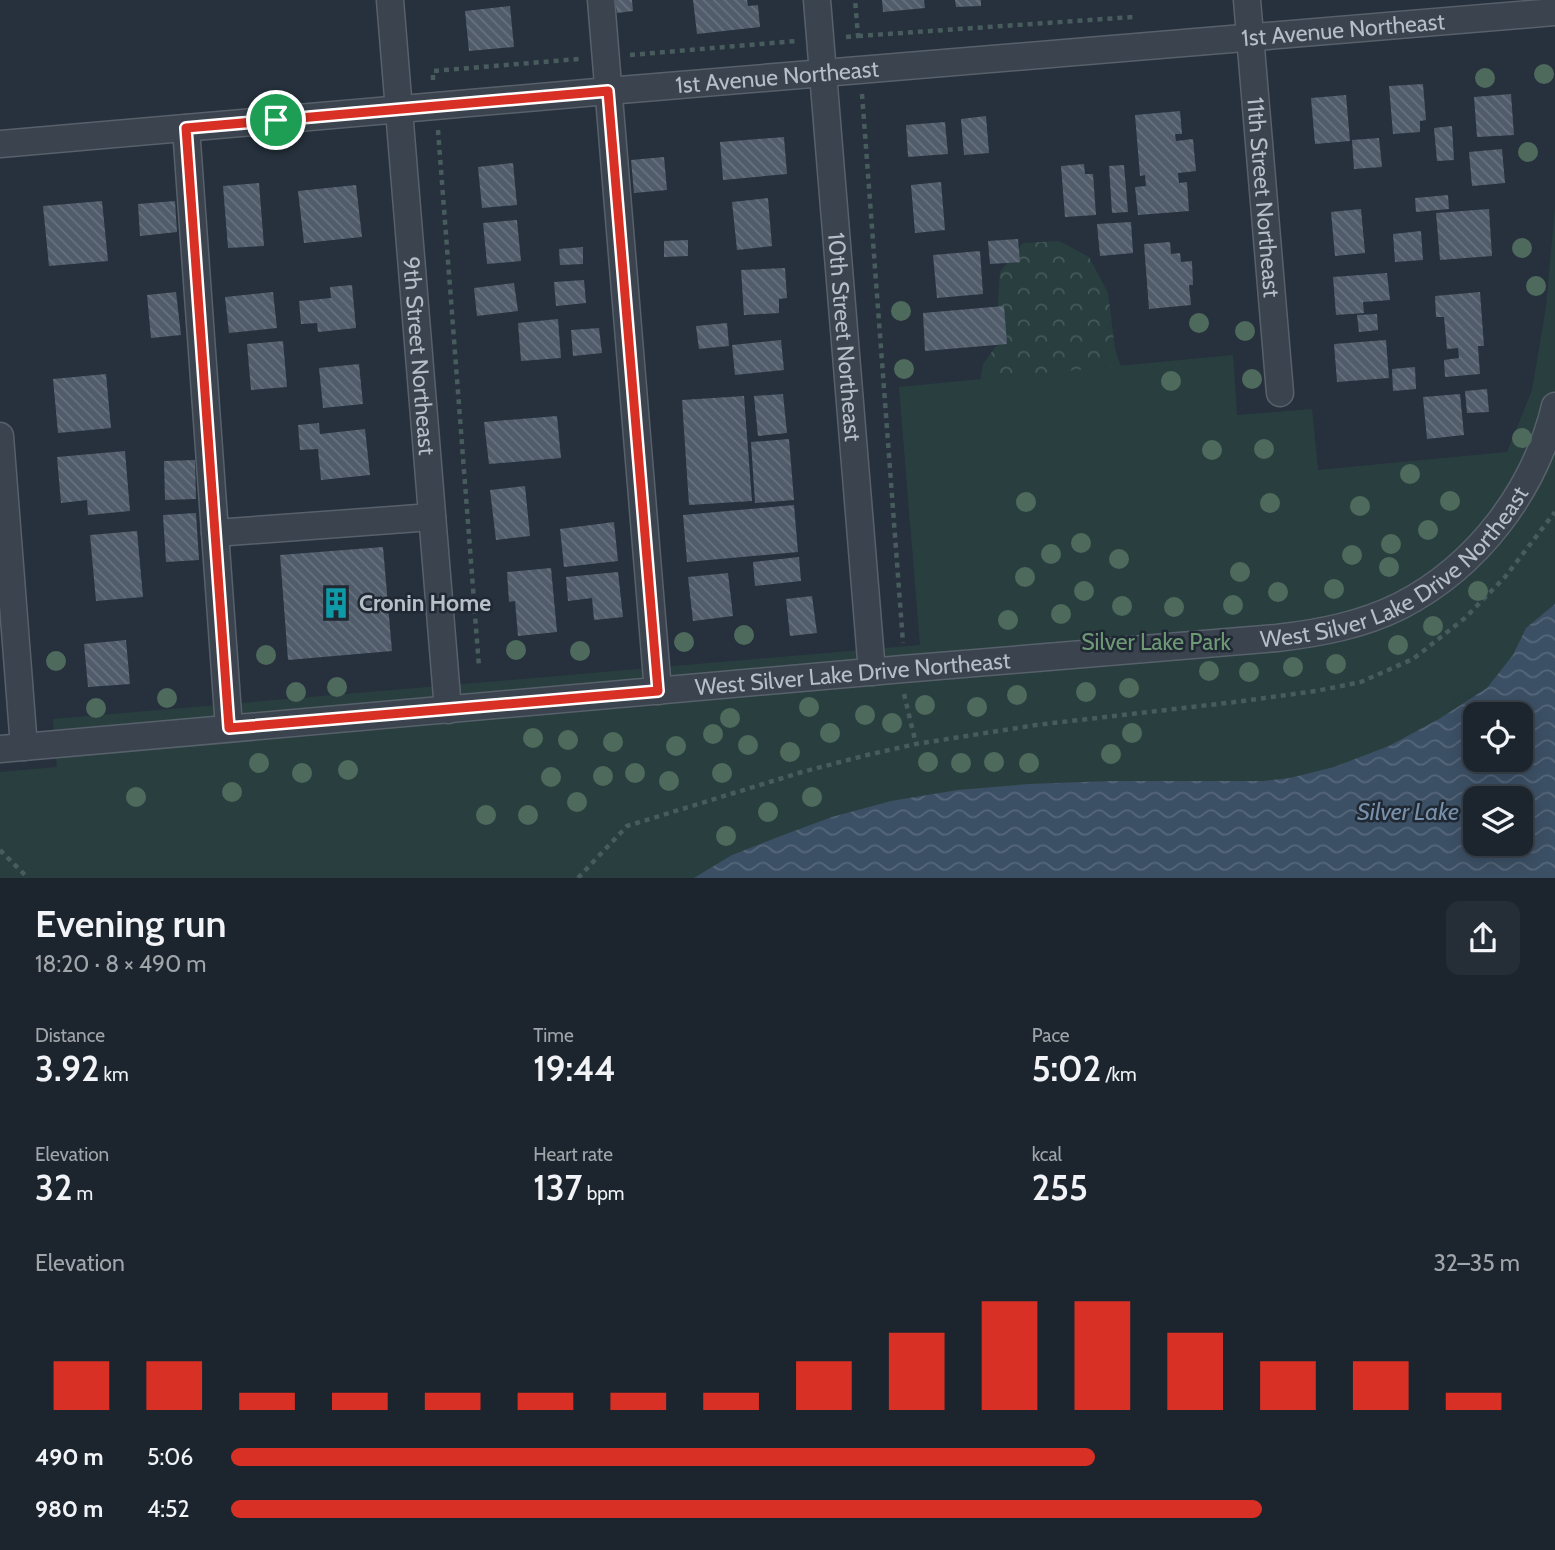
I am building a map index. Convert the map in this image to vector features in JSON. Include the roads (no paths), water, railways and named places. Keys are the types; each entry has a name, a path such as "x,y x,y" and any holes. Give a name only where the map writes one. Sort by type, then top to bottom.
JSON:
{"street":[{"name":"9th Street Northeast","path":"390,0 448,710"},
{"path":"601,0 658,691"},
{"name":"10th Street Northeast","path":"817,0 872,672"},
{"name":"11th Street Northeast","path":"1247,0 1280,393"},
{"name":"1st Avenue Northeast","path":"0,144 1251,37 1457,10 1555,12"},
{"path":"186,128 229,728"},
{"name":"West Silver Lake Drive Northeast","path":"12,748 1300,635 1331,630 1373,618 1400,606 1434,586 1468,557 1515,500 1534,467 1548,433 1555,406"},
{"path":"0,436 12,748"},
{"path":"215,533 432,517"}],"water":[{"name":"Silver Lake","path":"1555,604 1555,878 694,878 732,855 832,817 891,801 958,790 1029,784 1263,781 1290,778 1334,767 1389,746 1463,704 1463,772 1533,772 1533,702 1465,702 1487,688 1513,655 1526,628"}],"place":[{"name":"Cronin Home","path":"336,603"}],"park label":[{"name":"Silver Lake Park","path":"1156,642"}]}
